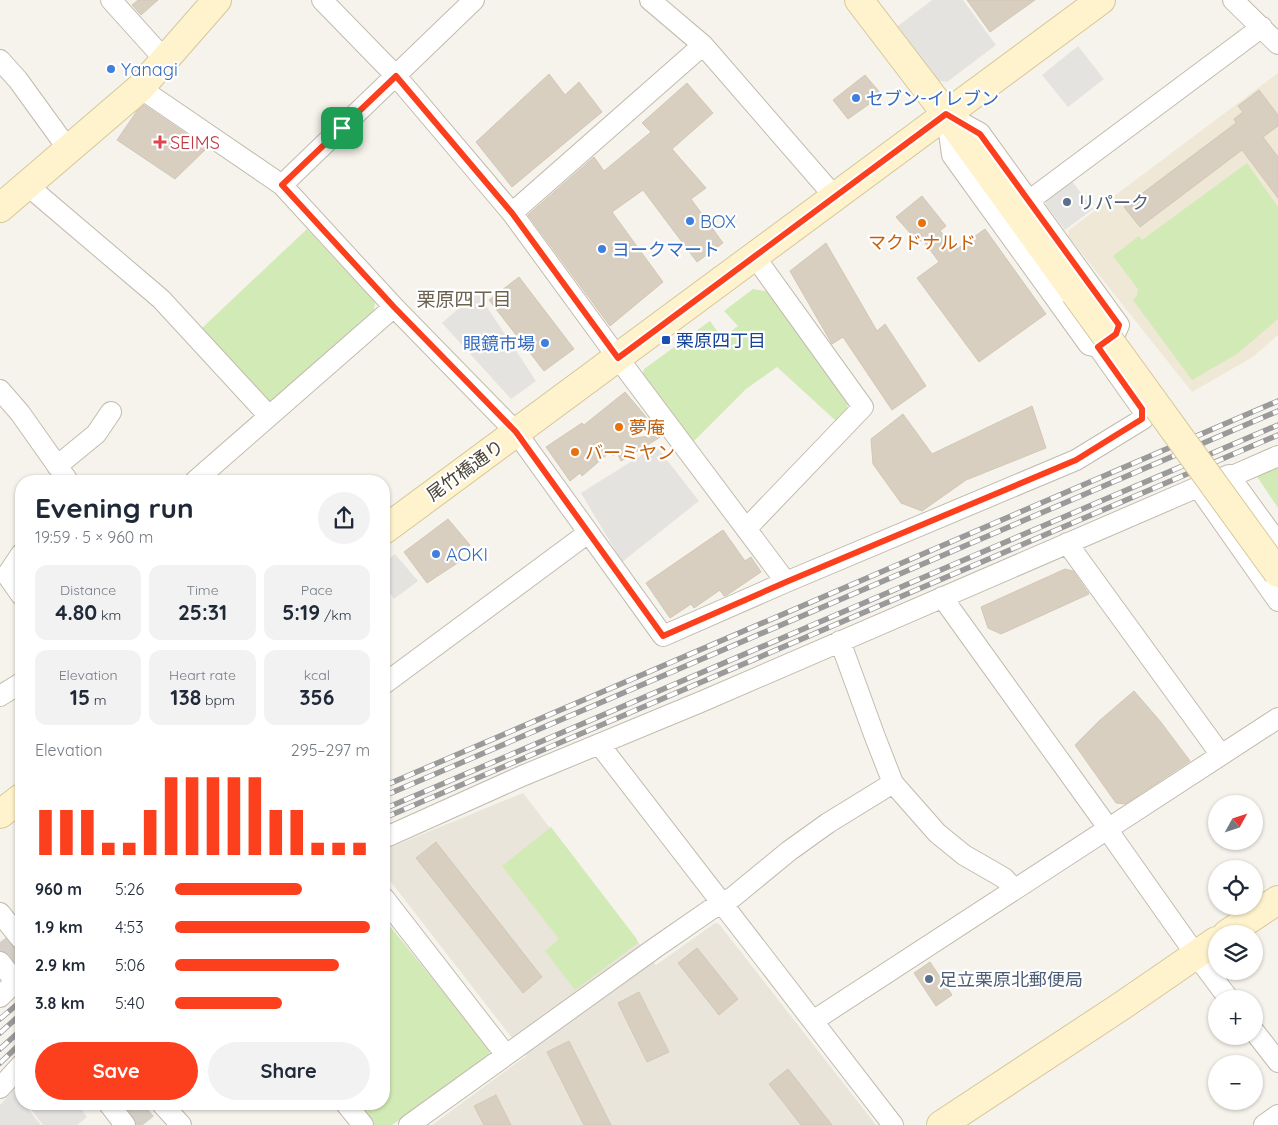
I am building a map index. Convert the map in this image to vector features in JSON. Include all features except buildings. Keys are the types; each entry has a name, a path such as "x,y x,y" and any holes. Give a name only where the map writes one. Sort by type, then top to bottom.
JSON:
{"street":[{"path":"110,0 165,60"},
{"path":"0,208 140,88 217,0"},
{"path":"322,0 396,76 512,213 786,582"},
{"path":"282,185 474,0"},
{"path":"650,0 703,45 834,196"},
{"path":"859,0 946,114 1278,573"},
{"name":"尾竹橋通り","path":"390,526 1101,0"},
{"path":"1233,0 1278,44"},
{"path":"1030,200 1262,27"},
{"path":"512,213 703,45"},
{"path":"0,60 18,80 68,149"},
{"path":"140,88 282,185 394,307 516,432 663,636 1076,460 1142,419 1142,409 1098,347 1089,344 952,155 946,114"},
{"path":"946,114 980,134 1030,200 1119,325 1116,334 1098,347"},
{"path":"27,185 162,299 269,416"},
{"path":"746,528 863,407 755,257"},
{"path":"202,475 394,307"},
{"path":"0,390 20,413 62,474 96,434 111,412"},
{"path":"390,835 942,596 1198,487 1229,475 1230,477 1278,456"},
{"path":"1230,477 1278,543"},
{"path":"1198,487 1278,602"},
{"path":"390,680 588,533"},
{"path":"1067,543 1221,755"},
{"path":"15,563 7,574 15,586"},
{"path":"942,596 1109,829 1114,839 1206,948 1225,990"},
{"path":"840,641 893,783 937,833 964,856 1004,878 1014,889"},
{"path":"0,696 15,687"},
{"path":"813,1022 1278,718"},
{"path":"599,744 893,1125"},
{"path":"409,1125 670,937 733,897 788,851 828,823 893,783"},
{"path":"0,814 15,803"},
{"path":"1240,925 1278,900"},
{"path":"390,906 506,1055"},
{"path":"0,913 15,932"},
{"path":"941,1125 1123,1006 1206,948"},
{"path":"0,962 15,976"},
{"path":"0,998 15,982"},
{"path":"1263,1043 1278,1062"},
{"path":"0,1088 15,1072"},
{"path":"114,1110 126,1125"},
{"path":"167,1110 181,1125"},
{"path":"351,1110 363,1125"},
{"path":"1264,1125 1278,1116"}],"shaded area":[{"path":"932,0 963,0 996,45 947,82 934,80 894,29"},
{"path":"1078,46 1104,79 1068,107 1042,75"},
{"path":"1278,73 1278,335 1253,357 1192,392 1068,236 1069,230"},
{"name":"リパーク","path":"1071,180 1093,209 1065,230 1046,205 1046,199"},
{"path":"477,292 536,381 511,399 442,323"},
{"path":"656,446 699,501 622,562 581,493"},
{"path":"395,554 418,581 394,599 390,593 390,558"},
{"path":"523,793 656,965 715,923 719,924 876,1125 432,1125 526,1056 390,881 390,848"},
{"path":"14,1090 15,1110 29,1110 41,1125 0,1125 0,1105"},
{"path":"32,1110 82,1110 87,1117 77,1125 43,1125"}],"green space":[{"path":"1247,163 1278,207 1278,319 1237,354 1192,380 1133,300 1137,296 1138,289 1113,256 1139,236 1142,240"},
{"path":"307,229 375,302 374,310 273,401 265,401 201,329"},
{"path":"753,289 770,292 848,398 847,410 836,421 777,367 746,389 690,445 641,383 644,369 710,321 722,338 738,326 724,311"},
{"path":"1278,466 1278,508 1256,475"},
{"path":"551,827 638,943 575,990 545,951 559,939 502,866"},
{"path":"390,926 489,1048 489,1056 392,1125 374,1125 361,1110 390,1110"}],"tunnel":[{"path":"0,942 15,962"},
{"path":"131,1110 143,1125"}],"railway":[{"path":"390,783 1278,401"},
{"path":"390,793 1278,411"},
{"path":"390,806 1278,425"},
{"path":"390,815 1278,435"},
{"path":"0,1019 15,1006"},
{"path":"0,1033 15,1019"},
{"path":"0,1049 15,1035"},
{"path":"0,1063 15,1049"}],"place":[{"name":"Yanagi","path":"111,69"},
{"name":"セブン-イレブン","path":"856,98"},
{"name":"SEIMS","path":"160,142"},
{"name":"リパーク","path":"1067,202"},
{"name":"BOX","path":"690,221"},
{"name":"マクドナルド","path":"922,223"},
{"name":"ヨークマート","path":"602,249"},
{"name":"栗原四丁目","path":"666,340"},
{"name":"眼鏡市場","path":"545,343"},
{"name":"夢庵","path":"619,427"},
{"name":"バーミヤン","path":"575,452"},
{"name":"AOKI","path":"436,554"},
{"name":"足立栗原北郵便局","path":"929,979"}],"district":[{"name":"栗原四丁目","path":"464,299"}],"route":[{"path":"396,76 512,213 618,358 946,114 980,134 1030,200 1119,325 1116,334 1098,347 1142,409 1142,419 1076,460 663,636 516,432 394,307 282,185 342,128 396,76"}]}
